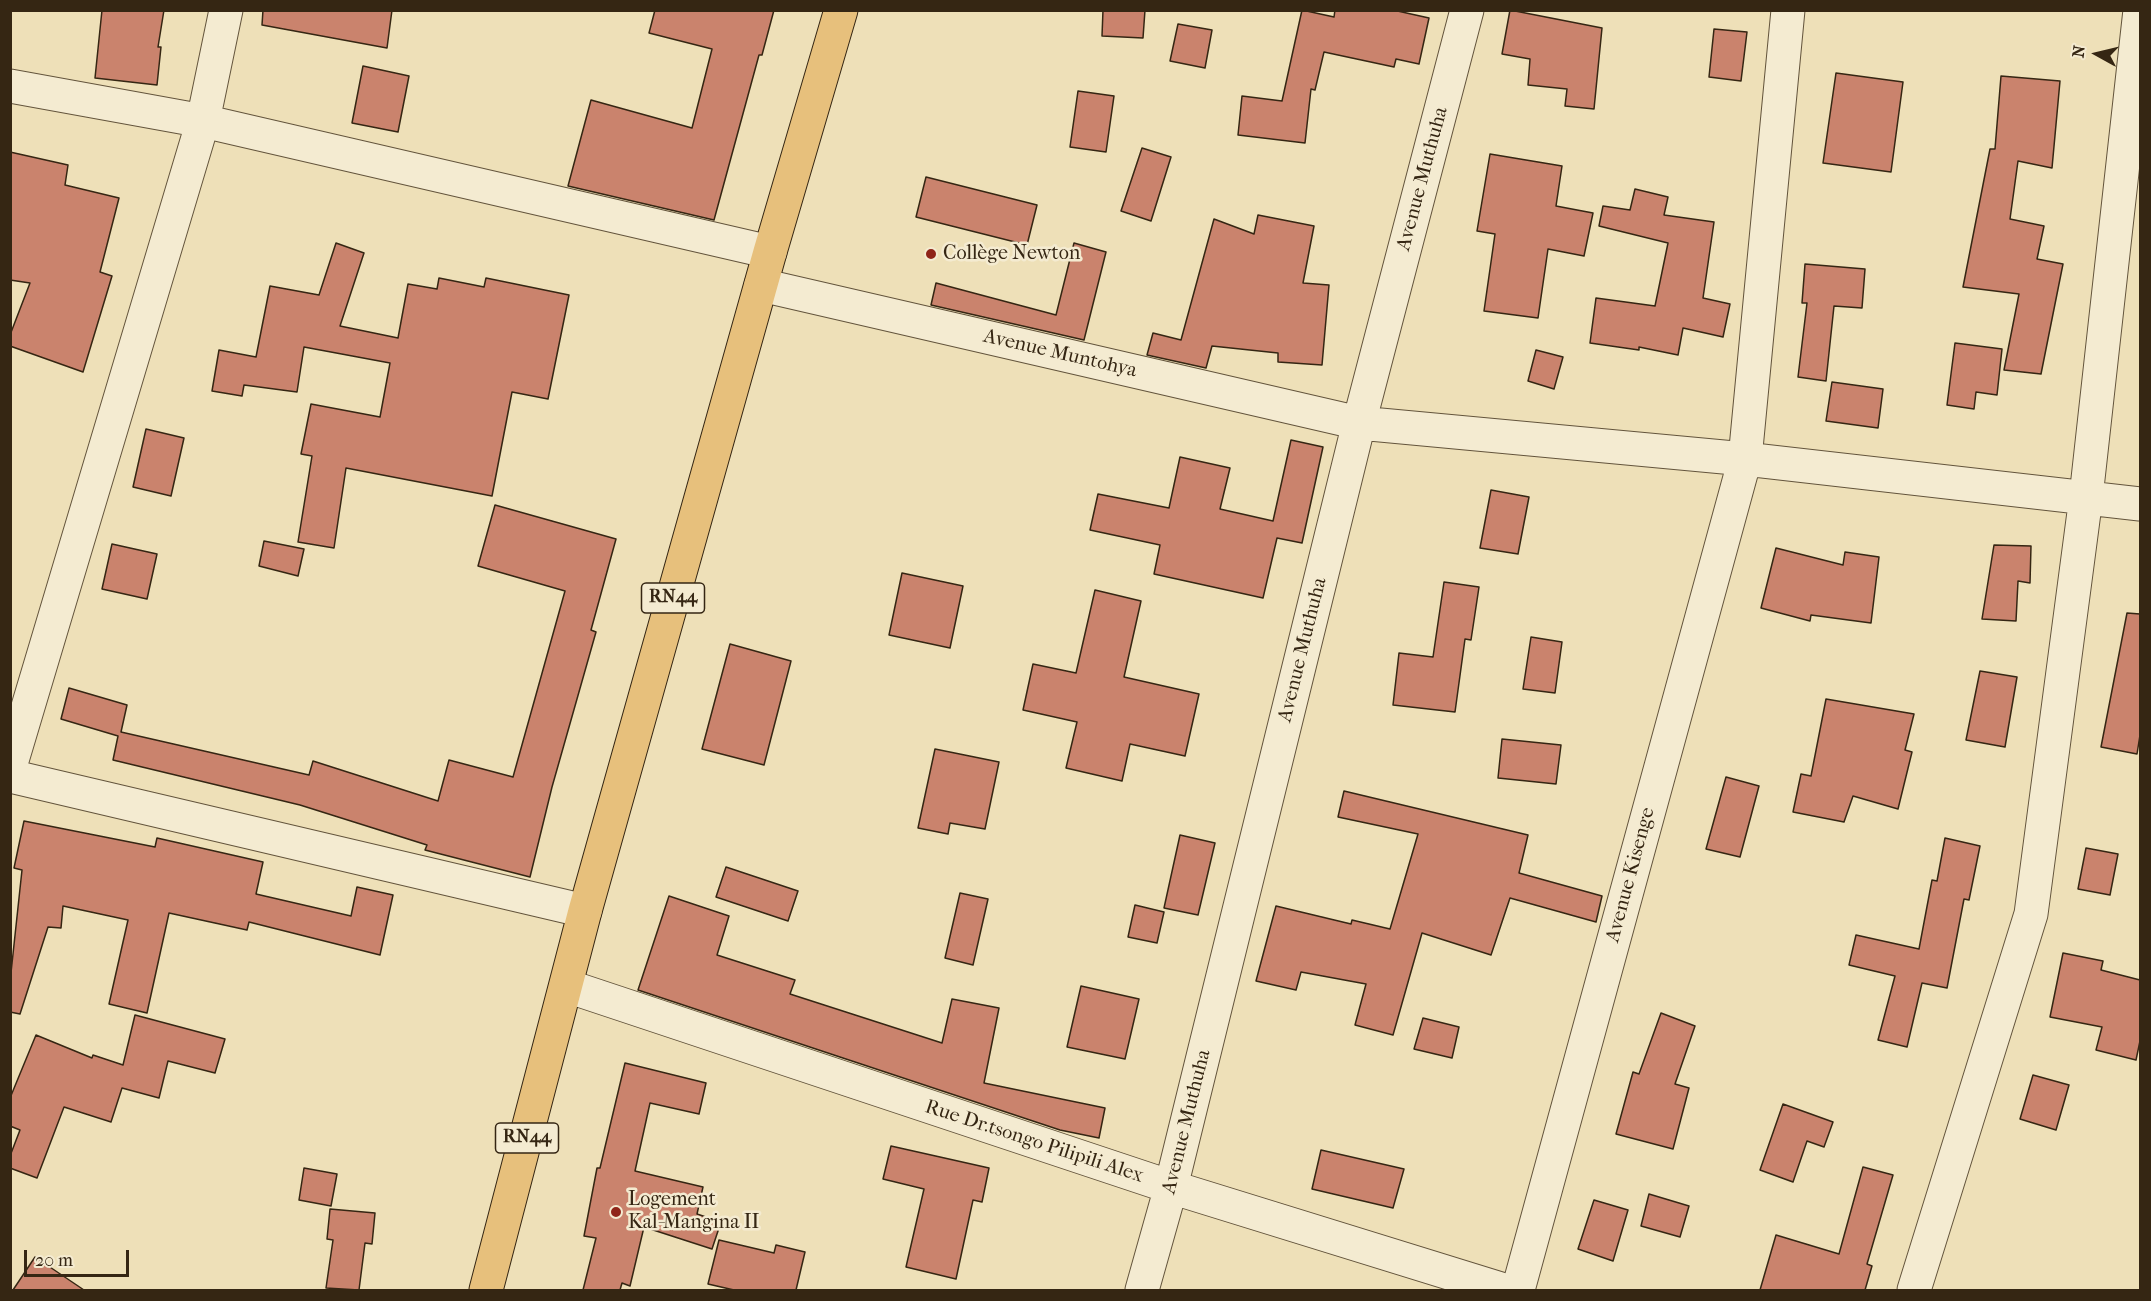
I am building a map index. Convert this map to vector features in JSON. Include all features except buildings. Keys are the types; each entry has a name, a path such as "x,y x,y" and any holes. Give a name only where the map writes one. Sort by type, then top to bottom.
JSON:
{"main road":[{"name":"RN44","path":"486,1290 585,911 770,252 841,10"}],"street":[{"path":"10,767 203,121 226,10"},
{"name":"Avenue Muthuha","path":"1142,1290 1171,1187 1359,423 1467,10"},
{"name":"Avenue Kisenge","path":"1518,1290 1745,459 1788,10"},
{"path":"1914,1290 2031,914 2086,496 2140,10"},
{"path":"10,86 203,121 770,252"},
{"name":"Avenue Muntohya","path":"761,285 1359,423 1745,459 2086,496 2140,504"},
{"path":"10,776 585,911"},
{"name":"Rue Dr.tsongo Pilipili Alex","path":"567,986 1171,1187 1504,1290"}],"place":[{"name":"Collège Newton","path":"931,254"},
{"name":"Logement Kal-Mangina II","path":"616,1212"}]}
